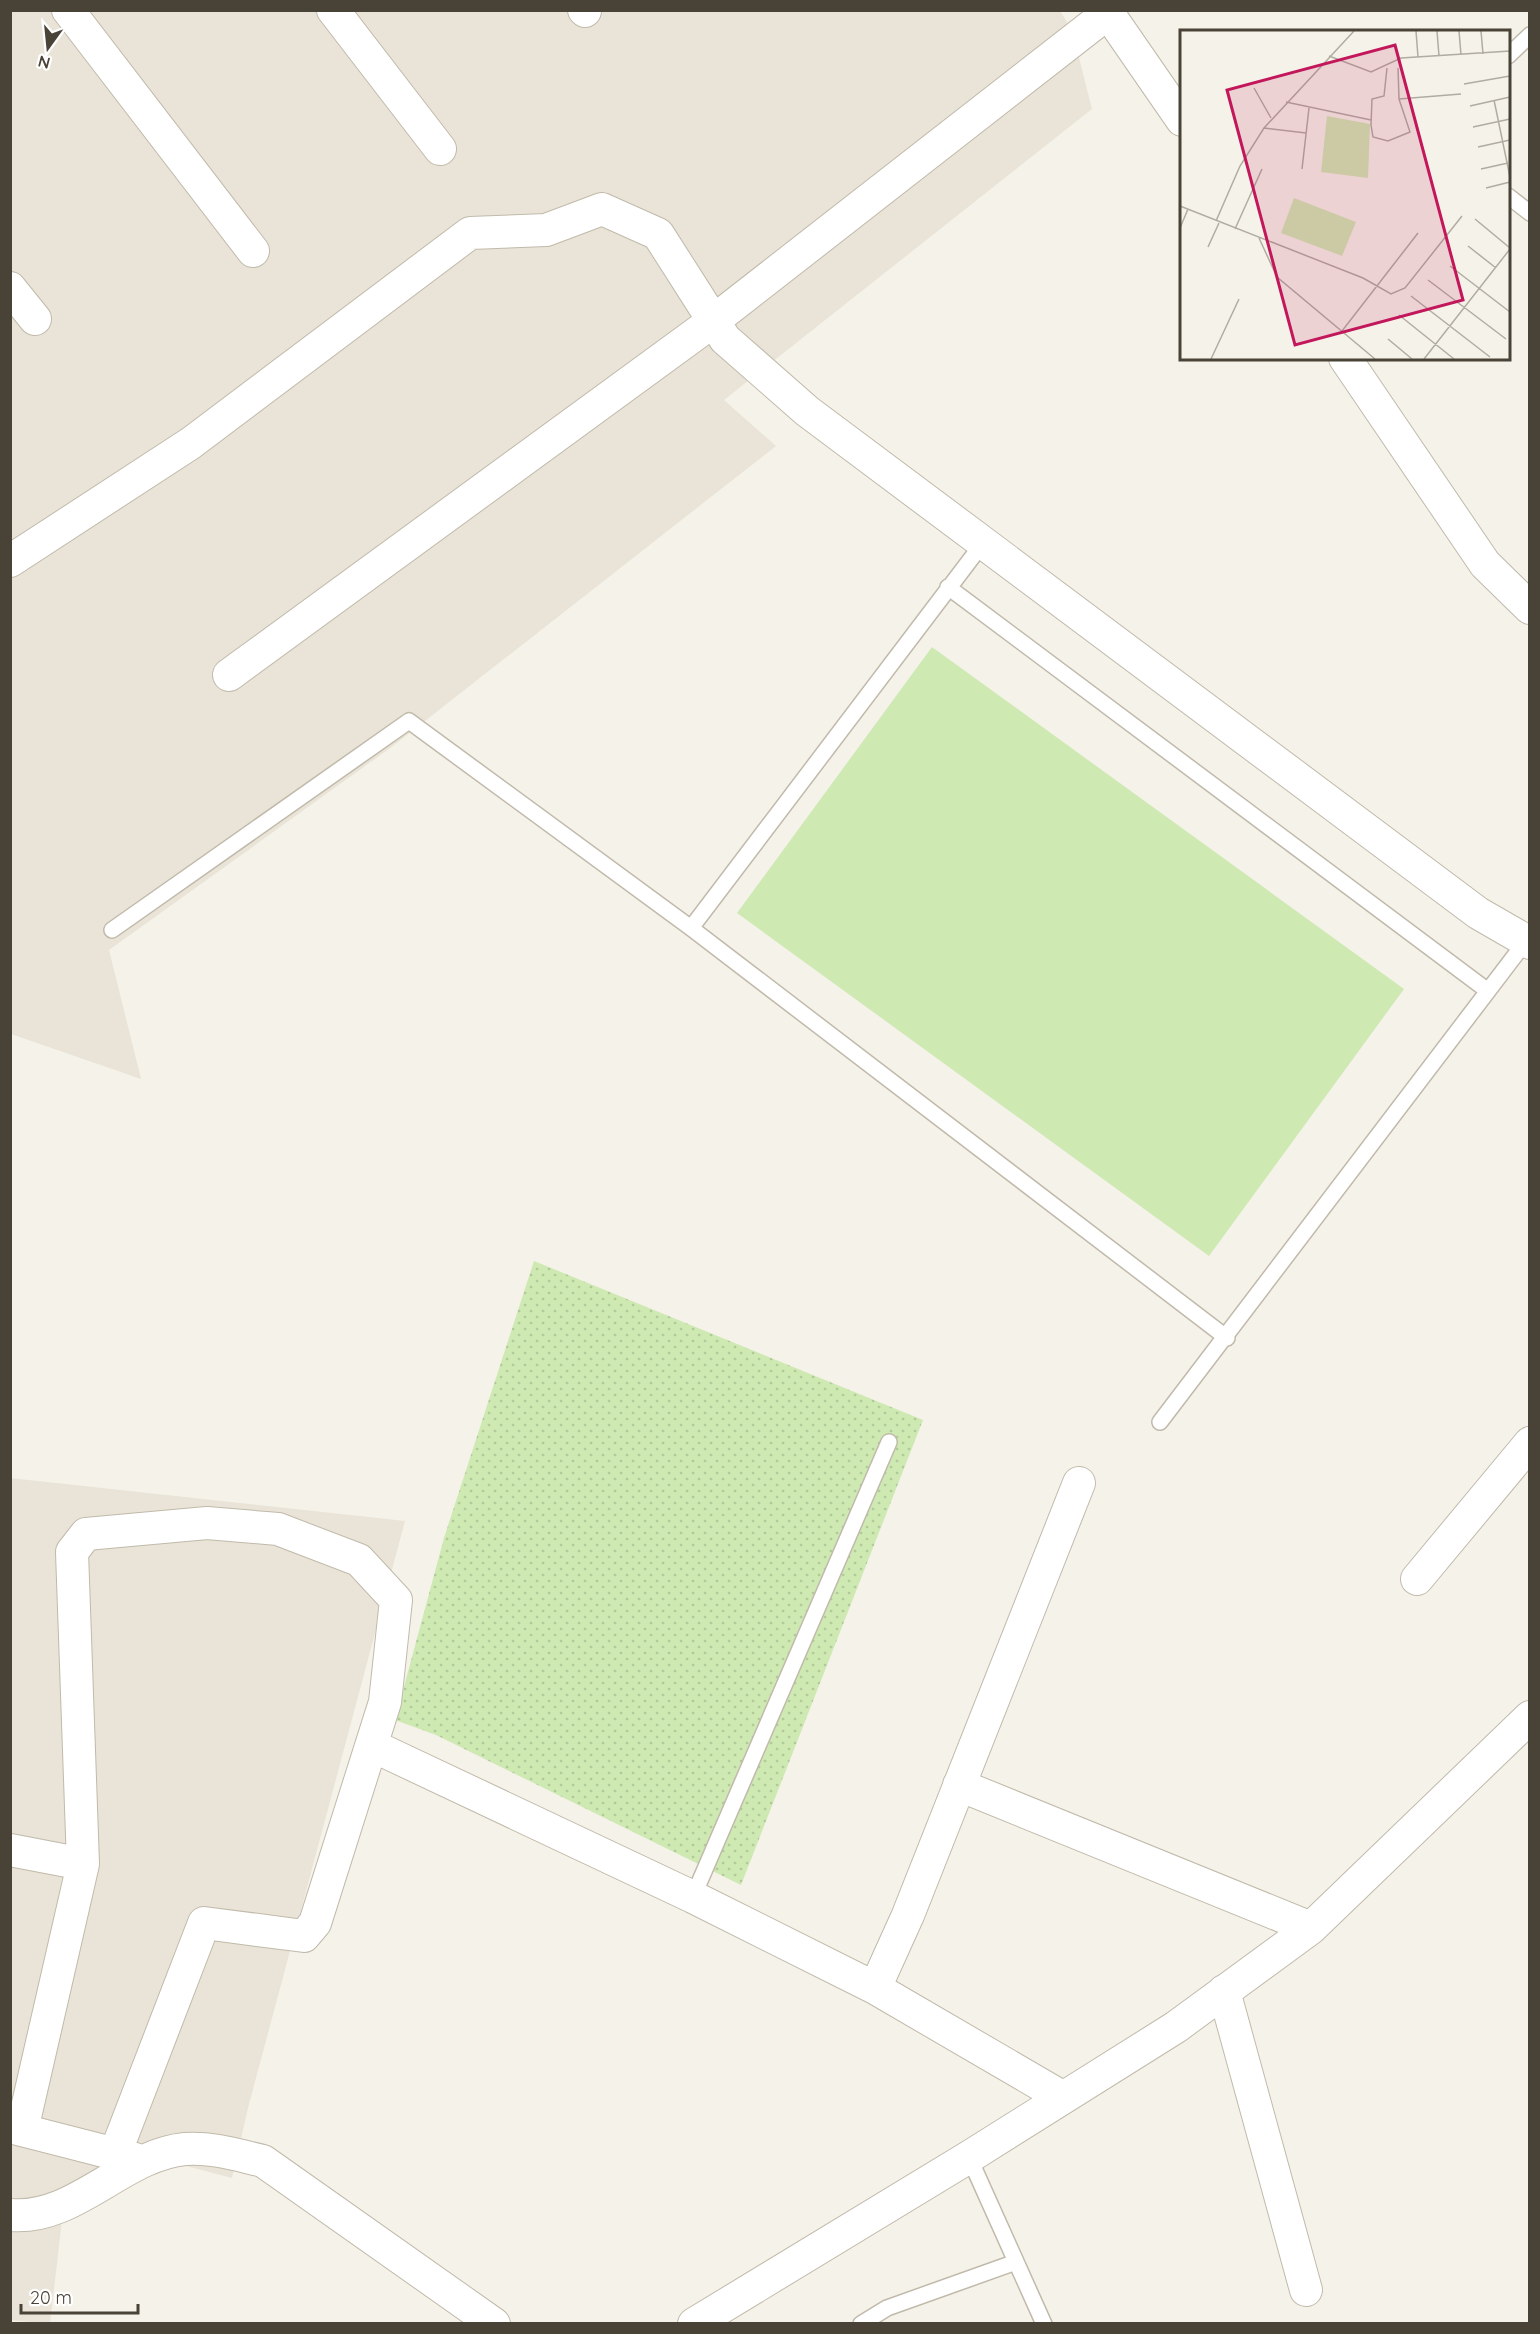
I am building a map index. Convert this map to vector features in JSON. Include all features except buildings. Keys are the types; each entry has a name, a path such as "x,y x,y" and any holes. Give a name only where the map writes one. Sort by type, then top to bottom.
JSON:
{"street":[{"path":"68,10 253,251"},
{"path":"333,10 440,149"},
{"path":"229,675 712,322 1107,12 1180,117"},
{"path":"10,561 190,442 470,233 546,230 602,208 658,234 712,322 725,339 807,411 1478,913 1528,942"},
{"path":"10,288 35,319"},
{"path":"1346,360 1485,564 1530,608"},
{"path":"1417,1579 1530,1443"},
{"path":"875,1988 908,1915 1079,1483"},
{"path":"207,1523 278,1529 359,1560 396,1600 385,1702 373,1746 315,1923 304,1936 204,1923 129,2158 16,2128 83,1864 72,1552 86,1534 207,1523"},
{"path":"694,2324 969,2157 1176,2027 1311,1928 1530,1717"},
{"path":"373,1746 693,1897 875,1988 1062,2097"},
{"path":"959,1785 1311,1928"},
{"path":"10,1850 83,1864"},
{"path":"1224,1991 1306,2290"},
{"path":"10,2215 47,2212 129,2158 184,2149 218,2150 262,2161 494,2324"}],"lane":[{"path":"1510,55 1530,35"},
{"path":"1510,197 1530,213"},
{"path":"691,928 983,543"},
{"path":"948,587 1488,991"},
{"path":"112,930 409,721 691,928 1227,1338"},
{"path":"1160,1422 1227,1338 1488,991 1528,942"},
{"path":"693,1897 889,1442"},
{"path":"969,2157 1044,2324"},
{"path":"861,2324 887,2308 1016,2262"}],"shaded area":[{"path":"11,11 1060,11 1072,30 1092,109 724,400 776,446 393,746 109,950 141,1079 11,1034"},
{"path":"10,1478 405,1521 248,2108 232,2178 163,2160 62,2220 50,2324 10,2320"}],"green space":[{"path":"932,647 1404,989 1209,1256 737,913"},
{"path":"534,1261 923,1420 741,1885 436,1735 395,1720 444,1538"}]}
